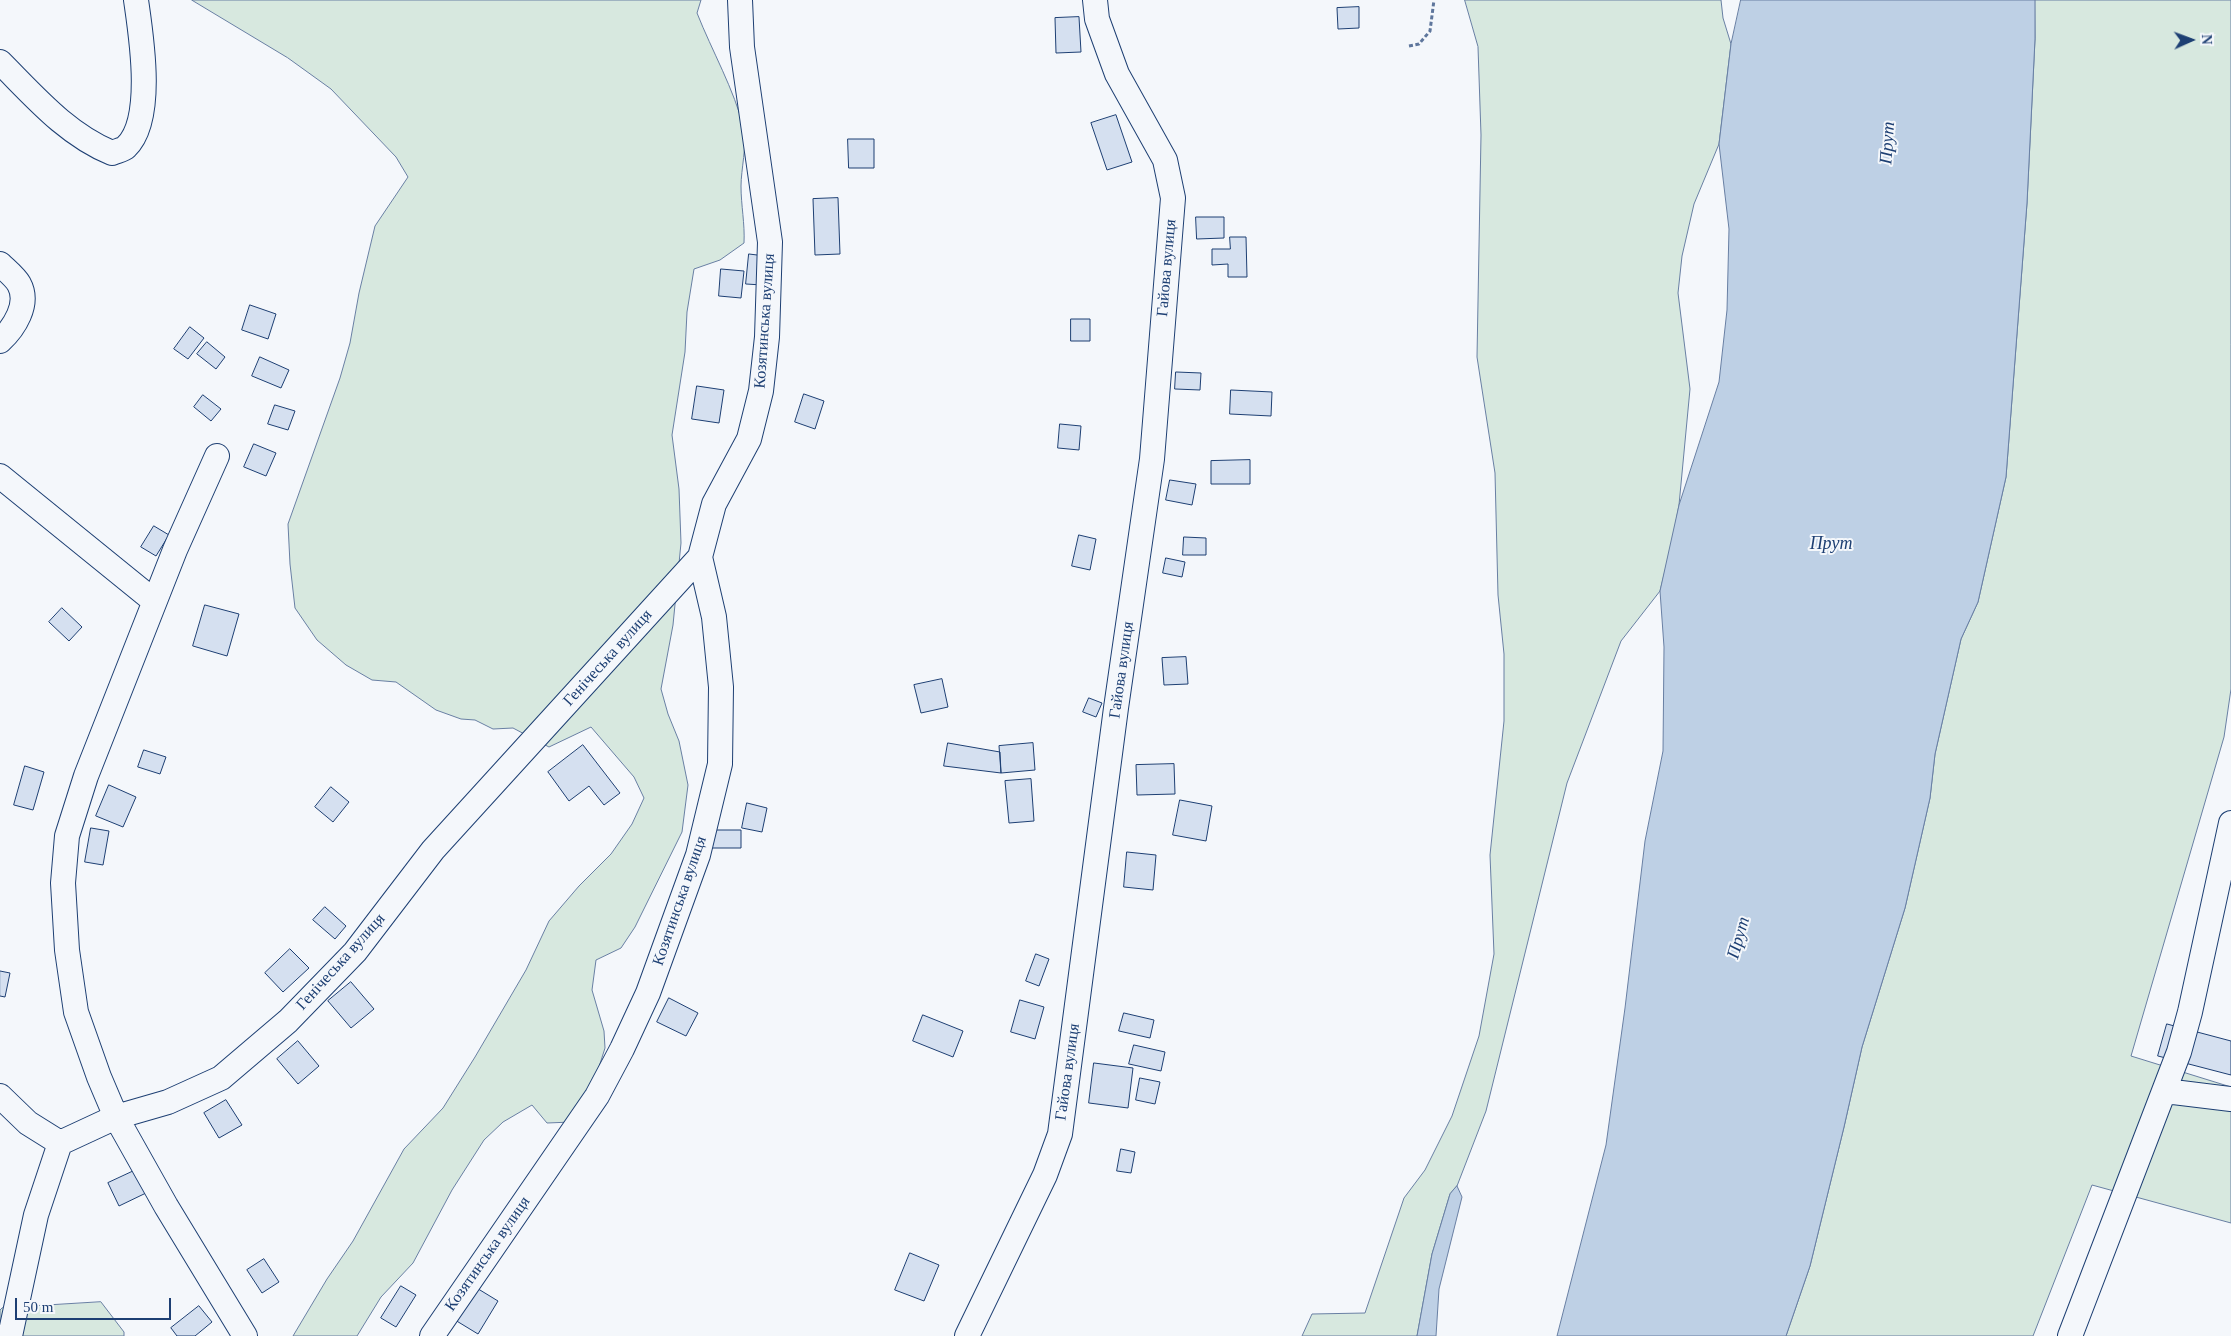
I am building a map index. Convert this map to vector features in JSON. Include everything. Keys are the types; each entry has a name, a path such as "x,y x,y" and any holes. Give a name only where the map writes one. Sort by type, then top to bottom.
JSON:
{"street":[{"path":"0,62 56,118 92,145 112,153 126,147 139,124 144,88 143,47 136,0"},
{"name":"Козятинська вулиця","path":"432,1336 597,1096 622,1049 648,993 698,856 720,764 721,687 714,617 700,557 714,504 749,439 761,392 767,337 770,242 742,47 740,0"},
{"name":"Гайова вулиця","path":"967,1336 1045,1175 1060,1134 1116,708 1152,459 1173,198 1165,160 1118,74 1097,19 1095,0"},
{"path":"0,264 20,285 23,305 11,330 0,341"},
{"path":"217,456 154,601 83,785 67,836 63,883 67,950 76,1012 98,1077 116,1117 166,1206 245,1336"},
{"path":"0,476 154,601"},
{"name":"Генічеська вулиця","path":"60,1143 116,1117 168,1102 220,1078 288,1021 355,952 433,850 700,557"},
{"path":"2070,1336 2165,1091 2190,1012 2231,823"},
{"path":"2165,1091 2231,1099"},
{"path":"0,1096 28,1123 60,1143 36,1215 10,1336"}],"path":[{"path":"1409,46 1419,44 1430,31 1434,0"}],"shaded area":[{"path":"192,0 701,0 697,13 729,85 744,129 745,142 741,186 744,243 720,260 694,269 687,312 685,352 672,435 679,489 681,543 673,625 661,689 668,714 679,741 688,785 682,832 635,927 621,948 596,960 592,990 604,1031 605,1048 592,1089 572,1122 547,1123 532,1105 503,1122 484,1140 452,1190 413,1263 381,1297 357,1336 293,1336 327,1279 353,1241 404,1149 443,1108 475,1057 526,970 549,921 579,886 611,854 632,824 644,798 634,777 591,727 549,747 513,728 493,729 475,720 461,719 436,710 396,682 372,680 346,665 317,640 295,608 288,524 340,378 350,343 359,293 375,226 408,177 396,157 331,89 288,58"},
{"path":"1465,0 1721,0 1723,18 1731,44 1719,144 1694,204 1682,256 1678,293 1690,389 1679,505 1660,591 1621,641 1567,783 1486,1111 1457,1186 1450,1194 1432,1254 1417,1336 1302,1336 1312,1314 1365,1313 1404,1198 1425,1170 1452,1116 1479,1036 1494,954 1490,855 1504,721 1504,654 1498,595 1495,473 1477,357 1481,135 1478,47"},
{"path":"2035,0 2231,0 2231,689 2224,737 2131,1056 2231,1087 2231,1223 2092,1185 2033,1336 1786,1336 1810,1266 1862,1047 1905,908 1930,798 1935,754 1961,639 1978,602 2006,477 2027,203 2035,39"},
{"path":"101,1302 124,1332 124,1336 0,1336 0,1310 2,1308"}],"water":[{"name":"Прут","path":"1741,0 2035,0 2035,39 2027,203 2006,477 1978,602 1961,639 1935,754 1930,798 1905,908 1862,1047 1810,1266 1786,1336 1557,1336 1606,1145 1645,841 1663,751 1664,647 1660,591 1679,505 1719,382 1727,310 1729,229 1719,144 1731,44"},
{"path":"1457,1186 1462,1197 1439,1289 1436,1336 1417,1336 1432,1254 1450,1194"}],"building":[{"path":"1359,7 1359,28 1338,29 1337,8"},
{"path":"1079,17 1081,52 1056,53 1055,18"},
{"path":"1116,115 1132,162 1107,170 1091,123"},
{"path":"848,139 874,139 874,168 849,168"},
{"path":"838,198 840,254 815,255 813,199"},
{"path":"1196,217 1224,217 1224,238 1197,239"},
{"path":"1230,237 1246,237 1247,277 1228,277 1228,264 1212,265 1212,249 1230,249"},
{"path":"749,254 765,256 762,285 746,284"},
{"path":"721,269 744,271 741,298 719,296"},
{"path":"250,305 276,314 268,339 242,330"},
{"path":"1071,319 1090,319 1090,341 1071,341"},
{"path":"190,327 204,338 188,359 174,349"},
{"path":"207,342 225,357 216,369 197,354"},
{"path":"260,357 289,370 281,388 252,376"},
{"path":"1176,372 1201,373 1200,390 1175,389"},
{"path":"697,386 724,390 719,423 692,419"},
{"path":"1231,390 1272,392 1271,416 1230,414"},
{"path":"804,394 824,401 815,429 795,422"},
{"path":"203,395 221,409 211,421 194,407"},
{"path":"275,405 295,411 288,430 268,424"},
{"path":"1060,424 1081,426 1079,450 1058,448"},
{"path":"254,444 276,453 266,476 244,467"},
{"path":"1250,460 1250,484 1211,484 1211,461"},
{"path":"1170,480 1196,484 1192,505 1166,500"},
{"path":"154,526 169,535 156,556 141,547"},
{"path":"1079,535 1096,539 1090,570 1072,566"},
{"path":"1184,537 1206,538 1206,555 1183,555"},
{"path":"1166,558 1185,562 1182,577 1163,573"},
{"path":"205,605 239,614 227,656 193,646"},
{"path":"62,608 82,627 69,641 49,622"},
{"path":"1186,657 1188,684 1164,685 1162,658"},
{"path":"942,679 948,707 921,713 914,685"},
{"path":"1089,698 1102,703 1096,717 1083,712"},
{"path":"948,743 1000,752 1001,773 944,766"},
{"path":"1033,743 1035,770 1001,773 999,746"},
{"path":"583,745 620,793 604,805 589,786 569,801 548,772"},
{"path":"144,750 166,757 160,774 138,767"},
{"path":"1174,764 1175,794 1137,795 1136,765"},
{"path":"25,766 44,772 33,810 14,805"},
{"path":"1031,779 1034,821 1009,823 1005,781"},
{"path":"109,785 136,797 123,827 96,816"},
{"path":"331,787 349,802 333,822 315,807"},
{"path":"1180,800 1212,806 1206,841 1173,835"},
{"path":"747,803 767,808 762,832 742,828"},
{"path":"91,828 109,831 103,865 85,862"},
{"path":"712,830 741,830 741,848 712,848"},
{"path":"1127,852 1156,855 1153,890 1124,887"},
{"path":"325,907 346,926 335,939 313,920"},
{"path":"290,949 309,968 283,992 265,973"},
{"path":"1036,954 1049,959 1039,986 1026,981"},
{"path":"0,971 10,973 5,997 0,996"},
{"path":"351,982 374,1009 351,1028 328,1001"},
{"path":"669,998 698,1013 686,1036 657,1022"},
{"path":"1020,1000 1044,1007 1035,1039 1011,1032"},
{"path":"1124,1013 1154,1020 1150,1038 1119,1031"},
{"path":"923,1015 963,1031 953,1057 913,1041"},
{"path":"2167,1024 2231,1041 2231,1075 2158,1056"},
{"path":"298,1041 319,1066 298,1084 277,1059"},
{"path":"1134,1045 1165,1052 1161,1071 1129,1064"},
{"path":"1094,1063 1133,1068 1128,1108 1089,1103"},
{"path":"1140,1078 1160,1082 1155,1104 1136,1100"},
{"path":"226,1100 242,1125 219,1138 204,1113"},
{"path":"1121,1149 1135,1152 1131,1173 1117,1171"},
{"path":"136,1170 146,1193 119,1206 108,1183"},
{"path":"910,1253 939,1265 924,1301 895,1290"},
{"path":"264,1259 279,1282 262,1293 247,1270"},
{"path":"401,1286 416,1295 396,1327 381,1318"},
{"path":"475,1287 498,1301 478,1334 455,1320"},
{"path":"199,1306 212,1322 195,1336 177,1336 171,1328"}]}
